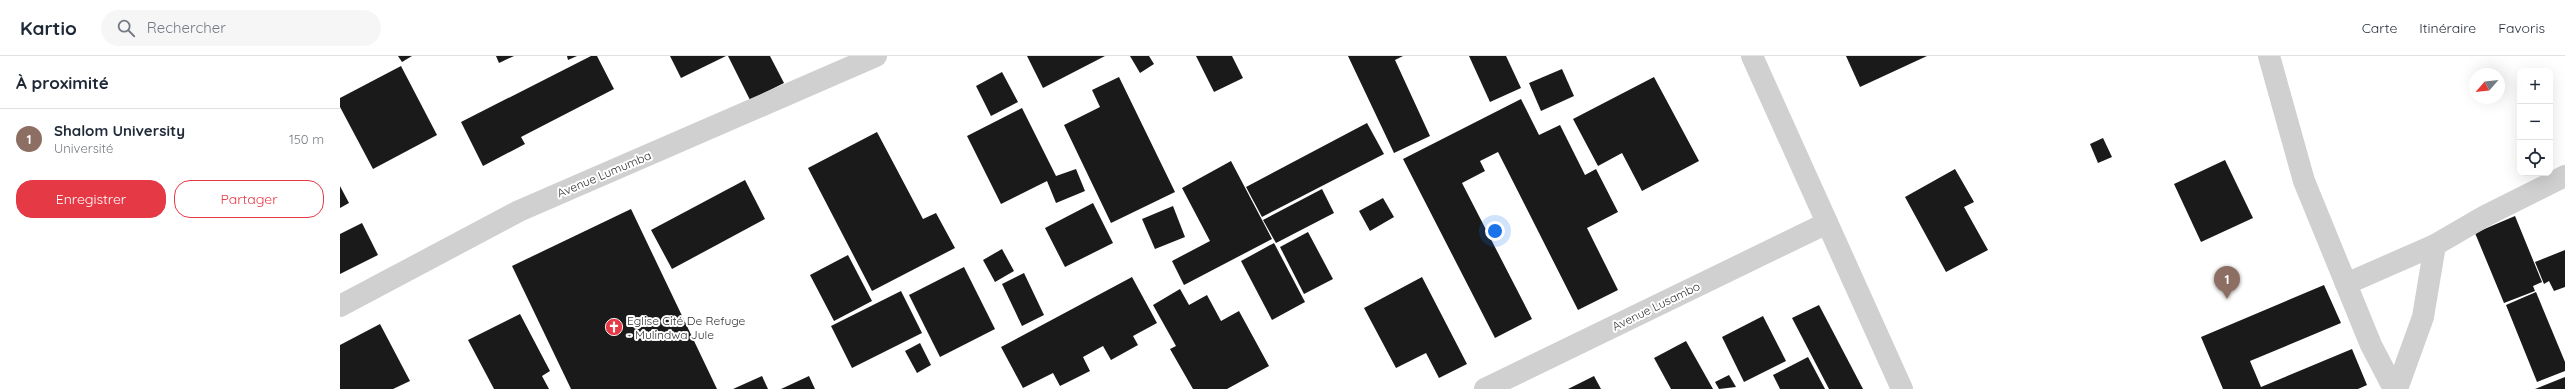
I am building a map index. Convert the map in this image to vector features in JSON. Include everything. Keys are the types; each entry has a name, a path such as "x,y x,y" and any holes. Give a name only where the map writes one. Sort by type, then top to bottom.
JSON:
{"street":[{"name":"Avenue Lumumba","path":"340,306 519,211 876,56"},
{"path":"1752,56 1902,389"},
{"path":"2269,56 2304,180 2371,344 2394,389"},
{"path":"2346,284 2435,245 2485,216 2565,176"},
{"name":"Avenue Lusambo","path":"1485,389 1827,223"},
{"path":"2397,389 2423,317 2435,245"}],"building":[{"path":"398,56 412,56 402,62"},
{"path":"496,56 514,56 499,63"},
{"path":"567,56 577,56 568,60"},
{"path":"591,56 597,56 614,89 521,137 525,144 483,166 461,122"},
{"path":"670,56 726,56 681,78"},
{"path":"728,56 770,56 784,83 750,100"},
{"path":"1027,56 1105,56 1043,88"},
{"path":"1130,56 1149,56 1154,64 1140,73"},
{"path":"1196,56 1232,56 1243,78 1214,92"},
{"path":"1348,56 1403,56 1395,60 1430,136 1394,153"},
{"path":"1469,56 1506,56 1521,88 1490,102"},
{"path":"1846,56 1927,56 1860,87"},
{"path":"401,66 437,135 373,169 340,107 340,98"},
{"path":"1562,69 1574,96 1541,111 1529,83"},
{"path":"1002,72 1018,102 991,116 976,86"},
{"path":"1119,77 1175,192 1111,223 1064,125 1100,107 1092,90"},
{"path":"1654,77 1699,161 1642,191 1622,153 1598,166 1573,119"},
{"path":"1521,99 1539,135 1560,125 1585,175 1596,169 1618,212 1587,228 1618,290 1578,310 1498,152 1480,161 1485,171 1462,183 1532,319 1495,338 1403,159"},
{"path":"1022,108 1056,176 1076,169 1085,191 1056,203 1047,181 1001,204 967,136"},
{"path":"1367,123 1384,154 1262,217 1246,187"},
{"path":"877,132 923,219 936,213 955,248 872,291 808,168"},
{"path":"2103,138 2112,157 2098,163 2090,144"},
{"path":"2225,160 2253,218 2201,242 2174,184"},
{"path":"1231,161 1272,239 1184,285 1172,261 1210,241 1182,188"},
{"path":"1955,169 1974,202 1964,207 1988,250 1946,272 1905,197"},
{"path":"745,180 765,219 672,269 651,230"},
{"path":"340,186 349,203 340,208"},
{"path":"1322,189 1334,213 1276,243 1263,220"},
{"path":"1383,198 1394,217 1370,231 1359,211"},
{"path":"1093,203 1113,243 1065,267 1045,228"},
{"path":"1173,206 1185,237 1155,249 1142,219"},
{"name":"Eglise Cité De Refuge - Mulindwa Jule","path":"631,209 717,389 571,389 512,266"},
{"path":"2515,216 2542,282 2533,286 2535,291 2504,303 2475,233"},
{"path":"362,223 378,255 340,274 340,234"},
{"path":"1308,232 1333,279 1304,294 1280,247"},
{"path":"1274,243 1305,302 1272,320 1241,261"},
{"path":"1002,249 1014,271 995,282 983,260"},
{"path":"2565,250 2565,287 2554,291 2549,281 2544,284 2535,262"},
{"path":"848,255 872,301 834,321 810,275"},
{"path":"964,267 995,329 940,357 909,295"},
{"path":"1024,273 1044,315 1022,326 1002,284"},
{"path":"1132,277 1157,323 1133,336 1138,345 1111,360 1103,346 1083,357 1090,371 1060,386 1053,373 1023,388 1001,347"},
{"path":"1422,277 1467,364 1439,378 1426,353 1396,368 1364,308"},
{"path":"2324,285 2341,323 2250,361 2261,387 2352,349 2367,385 2358,389 2223,389 2201,337"},
{"path":"1180,289 1189,305 1207,295 1221,321 1239,311 1269,366 1227,389 1193,389 1170,349 1176,346 1153,305"},
{"path":"901,291 922,333 852,368 831,326"},
{"path":"2536,292 2565,362 2565,371 2537,382 2506,305"},
{"path":"1819,305 1863,389 1829,389 1792,318"},
{"path":"520,314 550,371 542,376 549,389 494,389 468,340"},
{"path":"1763,316 1786,361 1744,382 1722,337"},
{"path":"380,324 410,381 393,389 340,389 340,345"},
{"path":"1686,341 1713,389 1671,389 1654,358"},
{"path":"920,343 931,365 917,373 905,351"},
{"path":"1808,357 1825,389 1780,389 1773,375"},
{"path":"1729,375 1736,387 1719,389 1715,382"},
{"path":"762,376 768,389 733,389"},
{"path":"809,376 815,389 781,389"},
{"path":"1594,376 1601,389 1568,389"},
{"path":"2565,377 2565,389 2535,389"}],"place":[{"name":"Shalom University","path":"2227,299"},
{"name":"Eglise Cité De Refuge - Mulindwa Jule","path":"614,327"}]}
